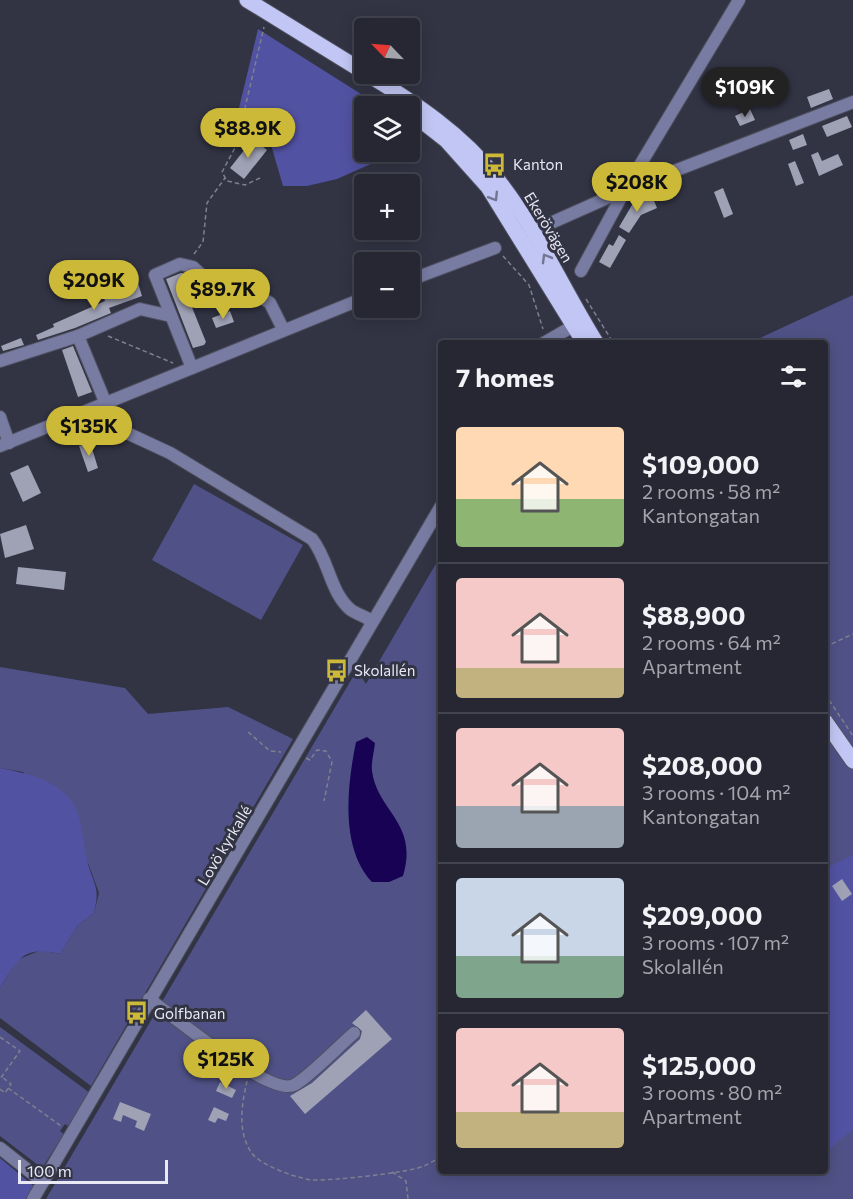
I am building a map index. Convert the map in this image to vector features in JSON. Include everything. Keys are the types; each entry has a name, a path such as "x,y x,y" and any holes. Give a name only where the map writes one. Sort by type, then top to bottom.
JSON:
{"main road":[{"name":"Ekerövägen","path":"247,0 354,66"},
{"name":"Ekerövägen","path":"379,84 392,96"},
{"name":"Ekerövägen","path":"385,84 407,96 453,132 498,180 525,234 578,323 593,340"},
{"name":"Ekerövägen","path":"420,119 446,140 481,178 525,234"},
{"name":"Ekerövägen","path":"578,323 584,340"},
{"path":"828,725 853,761"}],"street":[{"path":"581,271 625,190 739,0"},
{"path":"525,234 625,190 853,102"},
{"path":"420,276 495,248"},
{"path":"189,368 155,275 180,264 193,267 208,281 256,294 270,303 283,329"},
{"path":"0,417 5,444 354,302"},
{"path":"0,361 78,336 140,309 171,316"},
{"path":"548,340 578,323"},
{"path":"78,336 102,405 114,428 170,453 312,539 320,548 336,590 351,609 372,621"},
{"name":"Lovö kyrkallé","path":"33,1199 438,511"},
{"path":"149,999 178,1015 249,1071 279,1086 293,1086 354,1033"},
{"path":"0,1148 43,1182"}],"path":[{"path":"260,178 245,185 227,181 222,172 236,146 259,44 271,15"},
{"path":"187,265 203,242 207,204 225,177"},
{"path":"495,248 529,285 543,340"},
{"path":"582,293 612,340"},
{"path":"94,329 189,368"},
{"path":"828,646 853,634"},
{"path":"828,698 853,736"},
{"path":"248,732 270,751 295,754 309,760 317,750 327,751 332,762 324,801"},
{"path":"0,1037 20,1051 1,1078 11,1084 5,1093 0,1089"},
{"path":"249,1071 242,1108 245,1140 252,1154 281,1172 312,1180 422,1167 438,1158"},
{"path":"8,1088 71,1133"},
{"path":"391,1172 406,1182 408,1199"}],"shaded area":[{"path":"258,29 364,96 354,96 354,162 398,162 373,163 337,179 307,186 283,186 269,138 239,108"},
{"path":"853,295 853,859 828,878 828,340 756,340"},
{"path":"194,484 303,545 261,620 152,560"},
{"path":"438,560 438,1174 828,1174 828,938 853,955 853,1199 46,1199 357,670 366,684"},
{"path":"0,667 125,688 148,714 228,707 293,739 91,1086 0,1018 0,988 17,960 41,950 60,954 78,925 94,913 99,893 88,863 23,772 0,768"},
{"path":"367,737 375,743 372,771 375,785 402,830 406,843 403,876 389,882 372,882 355,852 351,834 349,797 353,759 356,742"},
{"path":"0,768 41,779 68,796 79,818 97,897 94,913 78,925 60,954 38,951 30,953 17,962 0,988"},
{"path":"853,855 853,1129 828,1150 828,868"},
{"path":"0,1027 90,1093 68,1126 65,1124 60,1131 64,1134 42,1168 0,1136"},
{"path":"0,1158 36,1188 30,1199 0,1199"}],"building":[{"path":"829,89 833,99 811,108 807,97"},
{"path":"750,109 755,120 740,126 735,116"},
{"path":"847,116 852,127 827,137 822,126"},
{"path":"803,134 807,145 793,150 789,140"},
{"path":"253,139 267,150 244,179 230,168"},
{"path":"818,152 822,161 838,154 843,165 819,176 811,155"},
{"path":"795,161 804,183 796,186 788,164"},
{"path":"723,188 733,214 724,218 714,192"},
{"path":"652,196 657,208 641,215 629,233 619,227 632,205"},
{"path":"619,235 626,240 610,268 599,262 609,244 613,246"},
{"path":"181,273 188,277 181,280 206,342 204,345 193,348 166,279"},
{"path":"138,283 142,296 109,308 111,313 38,340 36,335 54,327 53,324 105,301 103,295"},
{"path":"230,311 234,322 216,328 212,318"},
{"path":"21,338 24,345 3,351 1,346"},
{"path":"73,346 92,392 78,397 62,350"},
{"path":"90,442 98,468 88,472 79,446"},
{"path":"28,465 41,493 23,502 10,473"},
{"path":"26,525 34,549 5,558 0,534"},
{"path":"18,567 66,572 64,590 16,584"},
{"path":"842,879 852,894 842,901 832,886"},
{"path":"366,1010 392,1039 305,1114 290,1096 312,1083 360,1039 362,1031 352,1023"},
{"path":"220,1082 236,1090 232,1098 216,1091"},
{"path":"120,1102 151,1114 144,1131 135,1127 137,1121 123,1115 121,1122 113,1119"},
{"path":"214,1107 229,1114 226,1121 218,1118 215,1123 208,1120"}],"place":[{"name":"Kanton","path":"495,164"},
{"name":"Skolallén","path":"336,670"},
{"name":"Golfbanan","path":"136,1013"}]}
